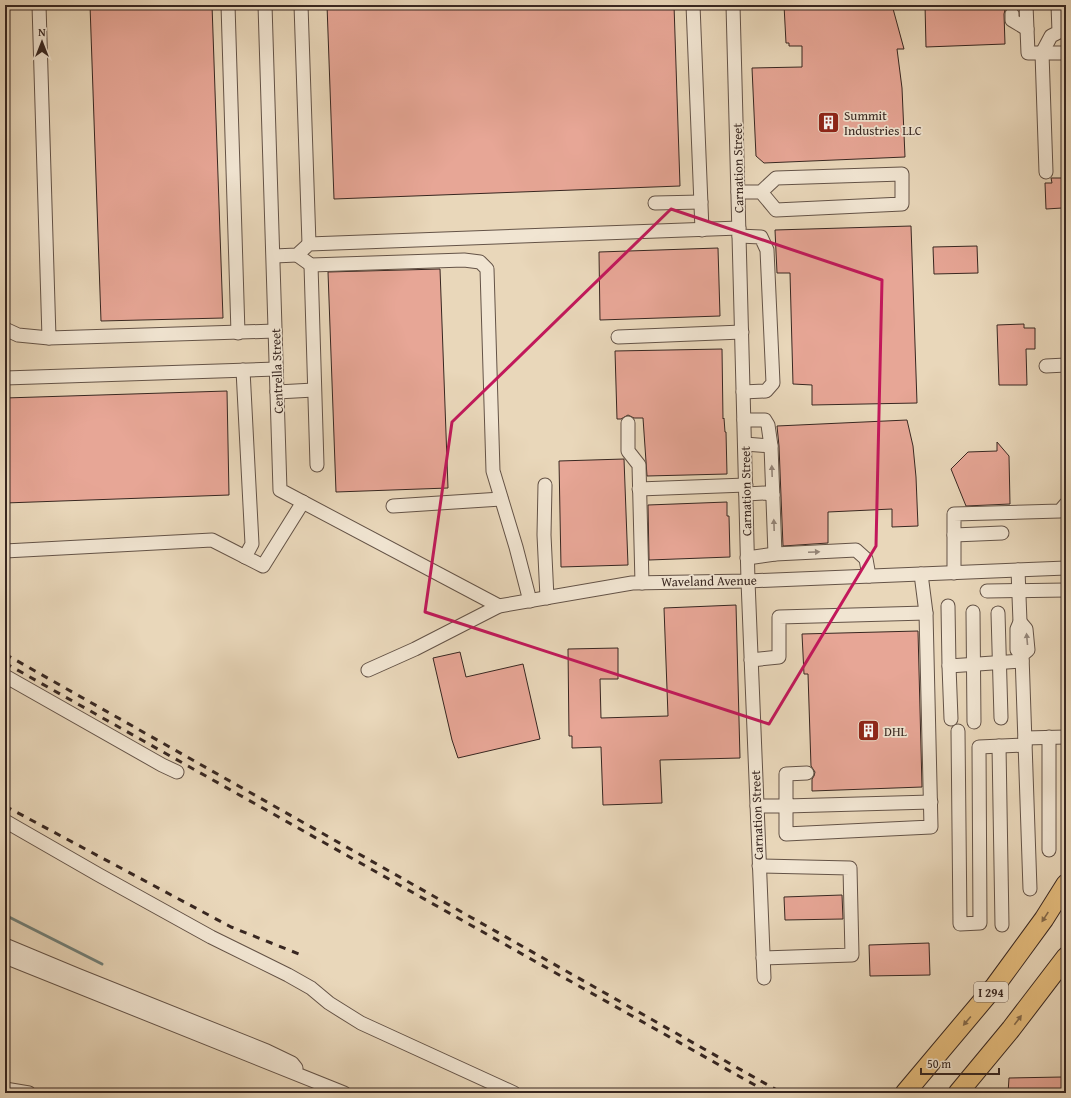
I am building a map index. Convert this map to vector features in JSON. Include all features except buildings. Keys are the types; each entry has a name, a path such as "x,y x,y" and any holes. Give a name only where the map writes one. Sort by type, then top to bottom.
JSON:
{"highway":[{"name":"I 294","path":"906,1093 995,986 1044,919 1066,884"},
{"name":"I 294","path":"958,1093 1011,1029 1066,957"}],"street":[{"path":"38,5 49,338"},
{"path":"228,5 238,333"},
{"name":"Centrella Street","path":"265,5 274,256 280,490 499,606"},
{"path":"301,5 309,244"},
{"path":"693,5 702,230"},
{"name":"Carnation Street","path":"734,5 747,558 764,978"},
{"path":"1026,5 1028,53 1066,53"},
{"path":"1046,172 1042,53 1051,36 1059,32 1058,5"},
{"path":"1012,14 1012,20 1027,29"},
{"path":"738,192 761,192 776,178 902,174 902,204 776,210 761,192"},
{"path":"655,203 701,202"},
{"path":"297,255 309,244 702,230 739,232 760,237 766,250 773,384 766,391 743,392"},
{"path":"274,256 297,255 311,265 464,260 480,262 487,269 493,471 516,547 530,601"},
{"path":"311,265 317,465"},
{"path":"5,329 18,335 49,338 275,331"},
{"path":"618,337 742,332"},
{"path":"1046,366 1066,365"},
{"path":"5,378 276,369"},
{"path":"243,370 252,544 245,557"},
{"path":"277,392 314,390"},
{"path":"744,420 765,420 768,425 771,446 775,554"},
{"path":"628,423 628,451 639,465 642,583"},
{"path":"744,444 771,446"},
{"path":"545,485 544,535 547,598"},
{"path":"639,489 746,490 773,495"},
{"path":"393,506 501,499"},
{"path":"5,551 212,540 263,566 303,502"},
{"path":"954,573 954,514 1060,511 1066,504"},
{"path":"954,535 1002,533"},
{"path":"747,558 775,554 856,550 866,559 869,576"},
{"name":"Waveland Avenue","path":"368,670 414,649 499,606 632,583 1066,568"},
{"path":"1018,570 1020,622 1026,629 1028,650 1022,658 1030,889"},
{"path":"807,773 786,774 786,834 931,827 926,613 920,574"},
{"path":"987,591 1066,590"},
{"path":"948,606 952,719"},
{"path":"973,612 974,722"},
{"path":"751,660 779,657 779,617 926,613"},
{"path":"998,613 1001,718"},
{"path":"949,666 1000,663 1022,658"},
{"path":"5,676 177,772"},
{"path":"958,731 960,924 980,923 978,747 999,746 1049,737 1066,737"},
{"path":"1049,737 1049,850"},
{"path":"999,746 1002,925"},
{"path":"757,806 931,802"},
{"path":"5,821 86,868 211,937 311,988 329,1002 362,1023 452,1066 514,1093"},
{"path":"760,866 850,868 852,955 763,958"},
{"path":"5,945 267,1051 292,1064 303,1077"},
{"path":"5,957 344,1093"},
{"path":"5,1089 29,1093"}],"highlighted area":[{"path":"671,209 882,280 876,546 769,724 425,612 452,422"}],"waterway":[{"path":"5,915 102,964"}],"railway":[{"path":"5,654 782,1093"},
{"path":"5,663 769,1093"},
{"path":"5,806 231,927 304,956"}],"place":[{"name":"Summit Industries LLC","path":"829,122"},
{"name":"DHL","path":"868,731"}]}
